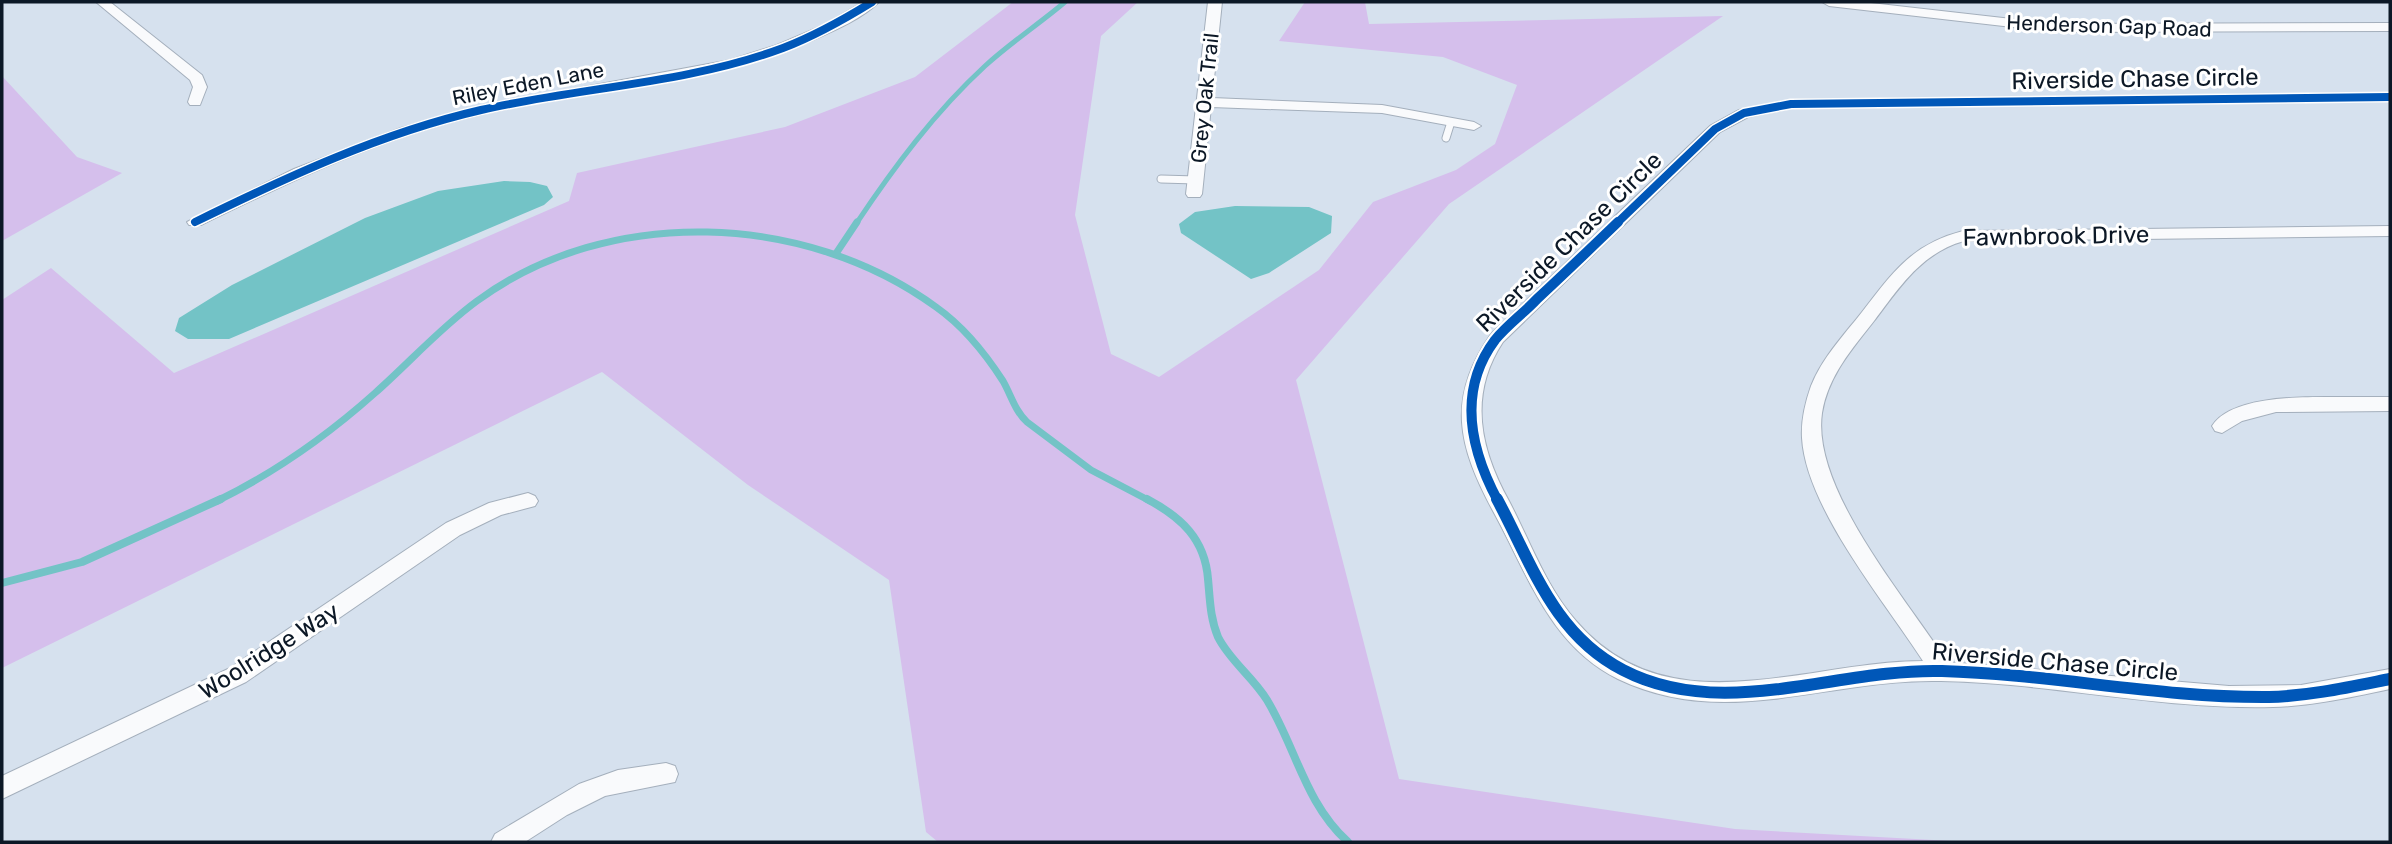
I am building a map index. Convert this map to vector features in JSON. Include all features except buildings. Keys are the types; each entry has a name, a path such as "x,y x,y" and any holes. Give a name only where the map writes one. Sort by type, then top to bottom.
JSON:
{"street":[{"path":"102,2 197,78 201,87 195,102"},
{"name":"Riley Eden Lane","path":"195,222 327,159 392,135 481,110 743,62 815,35 872,2"},
{"name":"Grey Oak Trail","path":"1195,187 1215,2"},
{"name":"Henderson Gap Road","path":"1829,2 2056,28 2390,27"},
{"name":"Riverside Chase Circle","path":"2390,97 1791,104 1754,110 1715,129 1497,338 1483,356 1470,399 1471,429 1475,447 1552,604 1569,628 1597,654 1642,679 1697,693 1739,693 1876,673 1941,671 2194,695 2272,697 2342,689 2390,678"},
{"path":"1204,102 1382,108 1474,126"},
{"name":"Fawnbrook Drive","path":"1941,671 1829,499 1814,457 1811,436 1820,385 1836,357 1904,270 1930,246 1963,236 2390,231"},
{"path":"2222,426 2229,418 2241,413 2274,406 2390,404"},
{"name":"Woolridge Way","path":"2,788 238,675 453,529 496,508 527,501"},
{"path":"503,842 596,789 617,782 666,774"}],"lane":[{"path":"1446,138 1451,122"},
{"path":"1161,179 1195,187"}],"shaded area":[{"path":"1013,2 1138,2 1101,36 1075,215 1111,354 1159,377 1319,270 1373,202 1456,170 1495,144 1517,85 1443,57 1279,41 1305,2 1365,2 1369,24 1723,16 1449,204 1296,380 1399,779 1735,829 1970,842 938,842 926,832 889,580 748,485 602,372 2,668 2,300 51,268 174,373 569,201 577,173 785,127 915,77"},
{"path":"2,76 77,157 122,173 2,241"},
{"path":"504,181 547,186 553,197 544,205 229,339 188,339 175,331 179,318 232,285 365,218 438,191"},
{"path":"1235,206 1309,207 1332,216 1331,233 1269,273 1251,279 1181,233 1179,224 1195,212"}],"waterway":[{"path":"856,224 900,161 949,102 995,58 1065,2"},
{"path":"837,252 857,222"},
{"path":"219,500 280,466 338,424 463,311 529,270 586,248 646,235 707,232 768,238 828,252 884,275 936,307 964,331 1003,381 1016,408 1027,422 1091,470 1150,501"},
{"path":"1147,499 1170,513 1196,541 1206,565 1212,616 1218,637 1267,700 1311,793 1333,827 1348,842"},
{"path":"2,583 82,562 219,500"}],"cycle path":[{"path":"195,222 299,172 370,143 481,110 684,75 734,63 782,48 828,28 872,2"},
{"path":"2390,97 1791,104 1744,113 1715,129 1497,338 1475,380 1470,415 1473,442 1483,471 1560,618 1578,638 1610,663 1639,678 1671,688 1721,694 1886,673 1942,671 2147,691 2270,697 2316,693 2390,679"}]}
